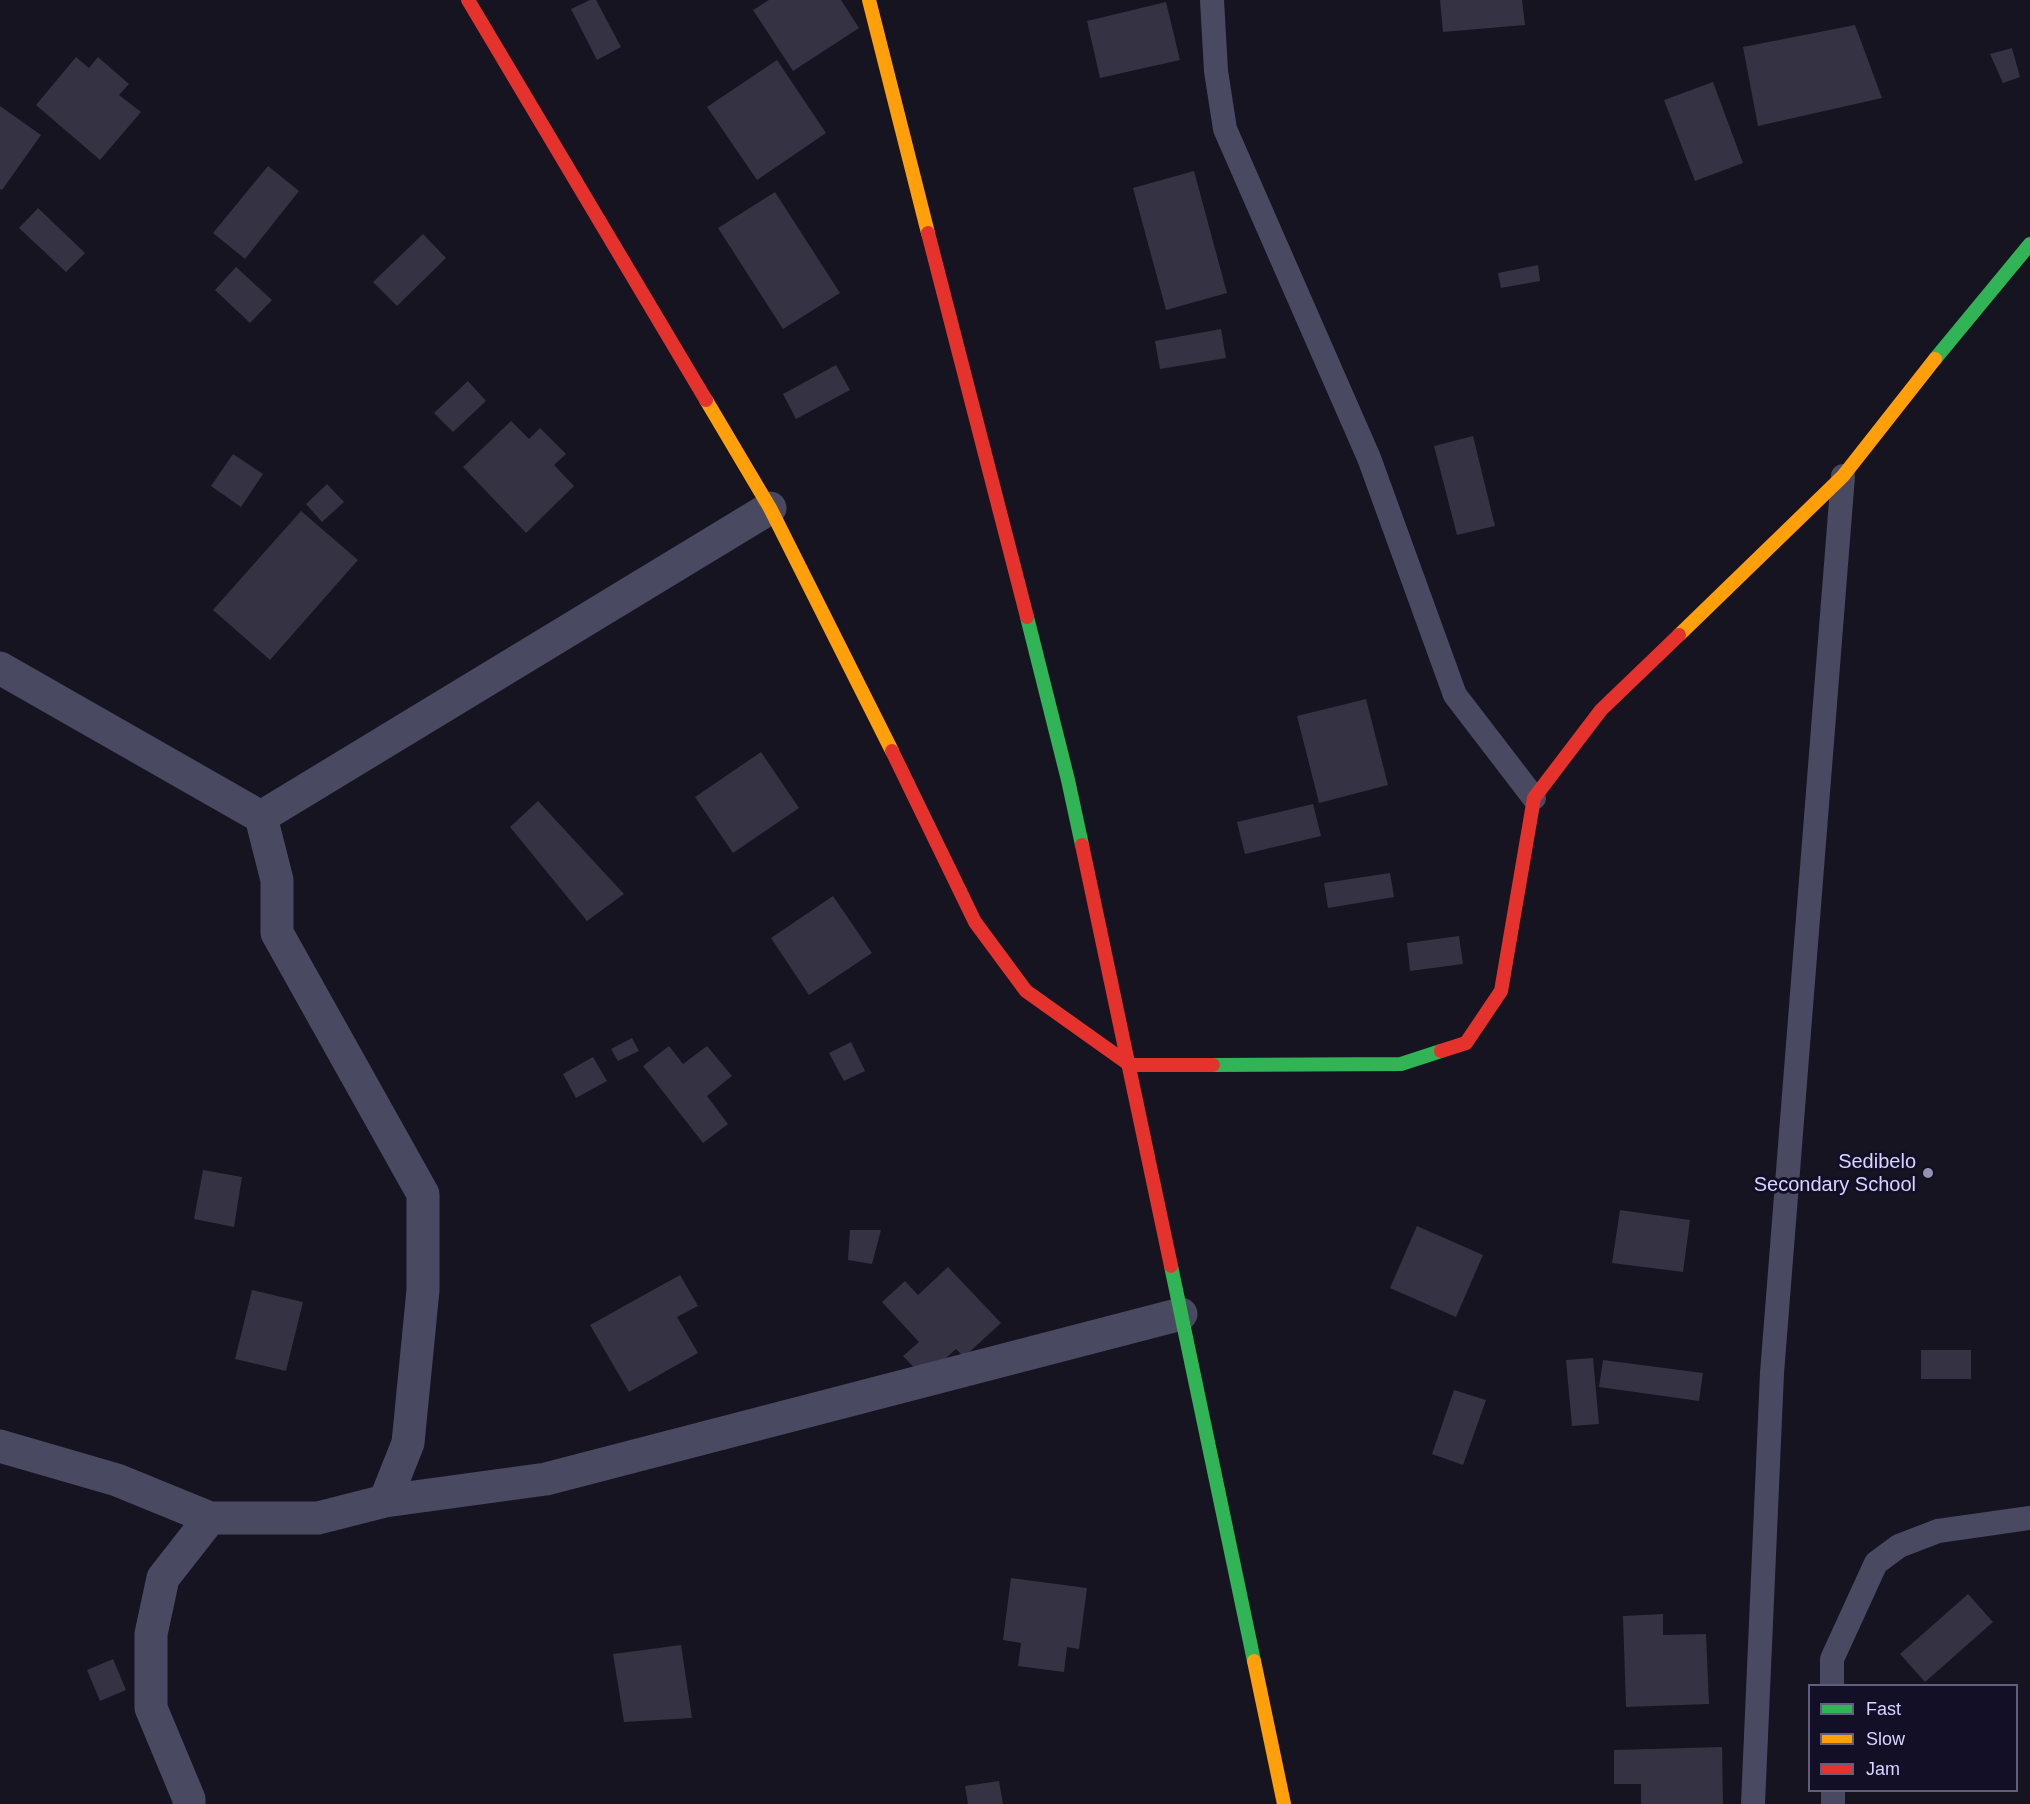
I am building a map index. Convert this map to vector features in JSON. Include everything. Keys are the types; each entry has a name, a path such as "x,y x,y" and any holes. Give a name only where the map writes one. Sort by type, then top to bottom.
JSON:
{"street":[{"path":"468,0 770,508 858,680 975,922 1026,991 1130,1065 1401,1064 1466,1043 1501,991 1534,798 1601,710 1843,476 1906,394 2030,244"},
{"path":"869,0 1068,780 1130,1065 1284,1804"},
{"path":"261,817 770,508"},
{"path":"0,668 261,817 277,880 277,933 423,1194 423,1290 408,1443 385,1501"},
{"path":"0,1446 117,1480 210,1518 318,1518 385,1501 546,1479 1181,1314"},
{"path":"189,1804 152,1708 152,1634 163,1578 210,1518"}],"lane":[{"path":"1212,0 1216,71 1225,129 1370,458 1455,694 1534,798"},
{"path":"1753,1804 1772,1373 1843,476"},
{"path":"1832,1684 1832,1659 1876,1563 1899,1546 1938,1531 2030,1518"}],"building":[{"path":"590,0 596,0 621,47 597,60 571,9"},
{"path":"769,0 841,0 859,28 793,71 753,10"},
{"path":"1440,0 1522,0 1525,25 1443,32"},
{"path":"1166,2 1180,60 1100,78 1087,21"},
{"path":"1855,25 1882,98 1758,126 1743,47"},
{"path":"2012,48 2020,77 2003,83 1990,54"},
{"path":"76,57 89,68 98,57 129,84 119,95 141,112 100,160 36,105"},
{"path":"777,60 826,133 757,180 707,107"},
{"path":"1713,82 1743,163 1695,181 1664,100"},
{"path":"0,106 41,135 2,190 0,189"},
{"path":"268,166 299,191 245,259 213,233"},
{"path":"1194,171 1227,293 1166,310 1133,188"},
{"path":"775,192 840,293 783,329 718,228"},
{"path":"38,208 85,253 66,272 19,228"},
{"path":"423,234 446,258 397,306 373,282"},
{"path":"1538,265 1540,281 1501,288 1498,273"},
{"path":"236,267 272,300 250,323 215,290"},
{"path":"1221,329 1226,358 1160,369 1155,341"},
{"path":"836,365 850,390 796,419 783,394"},
{"path":"468,381 486,401 453,432 434,413"},
{"path":"511,421 529,439 540,428 566,454 554,465 574,486 526,533 463,467"},
{"path":"1473,436 1495,526 1457,535 1434,446"},
{"path":"233,454 263,474 241,507 211,486"},
{"path":"327,484 344,502 322,522 306,504"},
{"path":"301,511 358,560 270,660 213,610"},
{"path":"1366,699 1388,785 1319,803 1297,716"},
{"path":"761,752 799,808 733,853 695,797"},
{"path":"538,801 624,894 587,921 510,827"},
{"path":"1313,804 1321,836 1245,854 1237,822"},
{"path":"1390,873 1394,897 1328,908 1324,883"},
{"path":"833,896 872,953 809,995 771,938"},
{"path":"1459,936 1463,964 1410,971 1407,943"},
{"path":"632,1038 639,1051 618,1061 611,1049"},
{"path":"851,1042 865,1071 844,1081 829,1053"},
{"path":"669,1046 683,1064 707,1046 732,1076 707,1096 728,1124 703,1143 643,1066"},
{"path":"593,1057 607,1081 576,1098 563,1074"},
{"path":"203,1170 242,1177 234,1227 194,1219"},
{"path":"1620,1210 1690,1220 1683,1272 1612,1263"},
{"path":"1417,1226 1483,1255 1456,1317 1390,1288"},
{"path":"850,1230 881,1230 872,1264 848,1260"},
{"path":"948,1267 1001,1323 964,1357 956,1349 924,1378 903,1356 919,1342 882,1302 905,1281 918,1295"},
{"path":"680,1275 698,1306 677,1317 698,1353 629,1392 590,1325"},
{"path":"252,1290 303,1302 286,1371 235,1359"},
{"path":"1921,1350 1971,1350 1971,1379 1921,1379"},
{"path":"1593,1358 1599,1424 1572,1426 1566,1360"},
{"path":"1603,1360 1703,1373 1699,1401 1599,1387"},
{"path":"1454,1390 1486,1400 1463,1465 1432,1454"},
{"path":"1011,1578 1087,1588 1079,1649 1067,1647 1064,1672 1018,1666 1021,1643 1003,1640"},
{"path":"1968,1594 1993,1622 1925,1682 1900,1654"},
{"path":"1663,1614 1663,1635 1706,1634 1709,1704 1626,1707 1623,1616"},
{"path":"681,1645 692,1718 624,1722 613,1654"},
{"path":"113,1659 126,1690 100,1701 87,1670"},
{"path":"1722,1747 1723,1804 1641,1804 1641,1784 1614,1784 1614,1750"},
{"path":"999,1781 1003,1804 968,1804 965,1786"}],"traffic: fast":[{"path":"1935,359 2030,244"},
{"path":"1027,617 1082,845"},
{"path":"1213,1065 1401,1064 1441,1051"},
{"path":"1171,1266 1254,1661"}],"traffic: slow":[{"path":"869,0 928,233"},
{"path":"1679,635 1843,476 1935,359"},
{"path":"706,400 770,508 892,751"},
{"path":"1254,1661 1284,1804"}],"traffic: jam":[{"path":"468,0 706,400"},
{"path":"928,233 1027,617"},
{"path":"1441,1051 1466,1043 1501,991 1534,798 1601,710 1679,635"},
{"path":"892,751 975,922 1026,991 1130,1065 1213,1065"},
{"path":"1082,845 1171,1266"}],"place":[{"name":"Sedibelo Secondary School","path":"1928,1173"}]}
